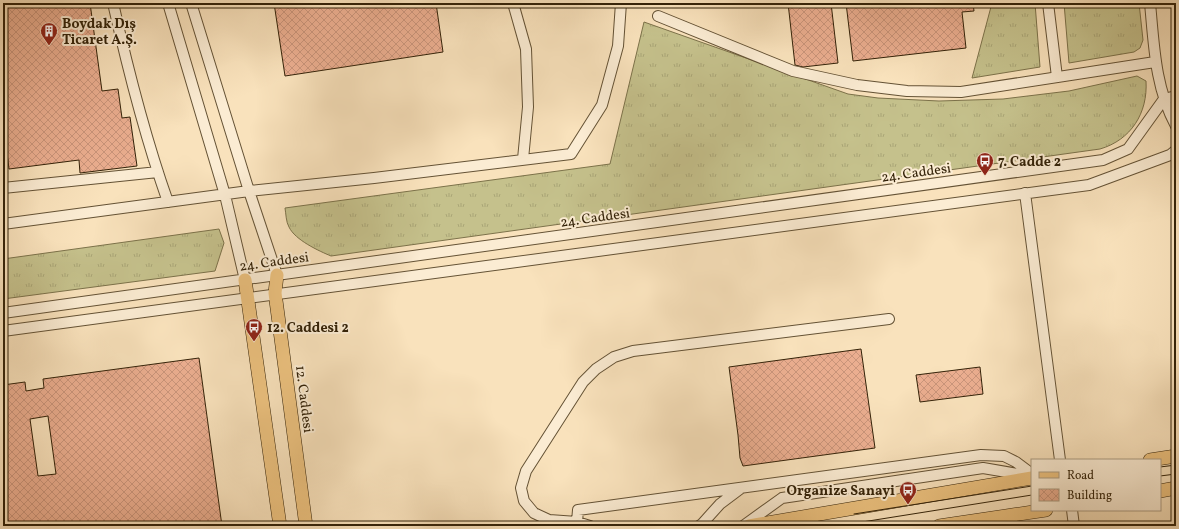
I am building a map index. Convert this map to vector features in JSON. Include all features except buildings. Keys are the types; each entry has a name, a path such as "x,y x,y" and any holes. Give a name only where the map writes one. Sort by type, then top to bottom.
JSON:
{"main road":[{"name":"12. Caddesi","path":"277,275 275,294 306,526"},
{"path":"245,280 280,526"},
{"path":"1156,459 1176,456"},
{"path":"749,526 1031,476"},
{"path":"1161,491 1176,488"},
{"path":"939,526 1039,511"}],"street":[{"path":"114,3 128,70 168,202"},
{"path":"168,3 225,195 245,280"},
{"path":"191,3 249,191 277,275"},
{"path":"513,3 526,49 528,107 523,160"},
{"path":"3,224 249,191 382,177 571,154 602,104 618,46 621,3"},
{"path":"1048,3 1056,77"},
{"path":"1150,3 1155,62 1164,99 1176,126"},
{"path":"658,16 793,71 880,88 914,91 961,92 1155,62"},
{"path":"1164,99 1176,96"},
{"name":"24. Caddesi","path":"3,312 245,280 1103,160 1128,149 1164,99"},
{"path":"3,331 1089,185 1170,155 1176,150"},
{"path":"3,188 158,172"},
{"path":"1025,193 1060,459"},
{"path":"590,526 549,520 534,513 524,501 521,488 526,471 583,382 596,369 614,357 633,351 889,319"},
{"path":"578,524 578,510 981,455 1004,456 1016,462 1031,475"},
{"path":"743,526 782,498 983,468 1031,476"},
{"path":"699,526 720,504 742,488"},
{"path":"1072,511 1074,526"}],"green space":[{"path":"992,3 1035,3 1040,67 972,78"},
{"path":"1064,3 1139,3 1143,40 1140,48 1134,52 1069,63"},
{"path":"644,22 848,94 878,98 939,101 1003,99 1069,91 1137,76 1146,81 1146,93 1140,114 1129,132 1111,145 1100,149 331,256 302,241 292,232 289,227 285,208 610,164"},
{"path":"219,229 224,243 215,271 3,299 3,259"}],"tram line":[{"path":"1161,467 1176,465"},
{"path":"1161,476 1176,474"},
{"path":"854,514 1031,486"},
{"path":"856,523 1031,495"}],"place":[{"name":"Boydak Dış Ticaret A.Ş.","path":"49,46"},
{"name":"7. Cadde 2","path":"985,176"},
{"name":"12. Caddesi 2","path":"254,342"},
{"name":"Organize Sanayi","path":"908,505"}]}
